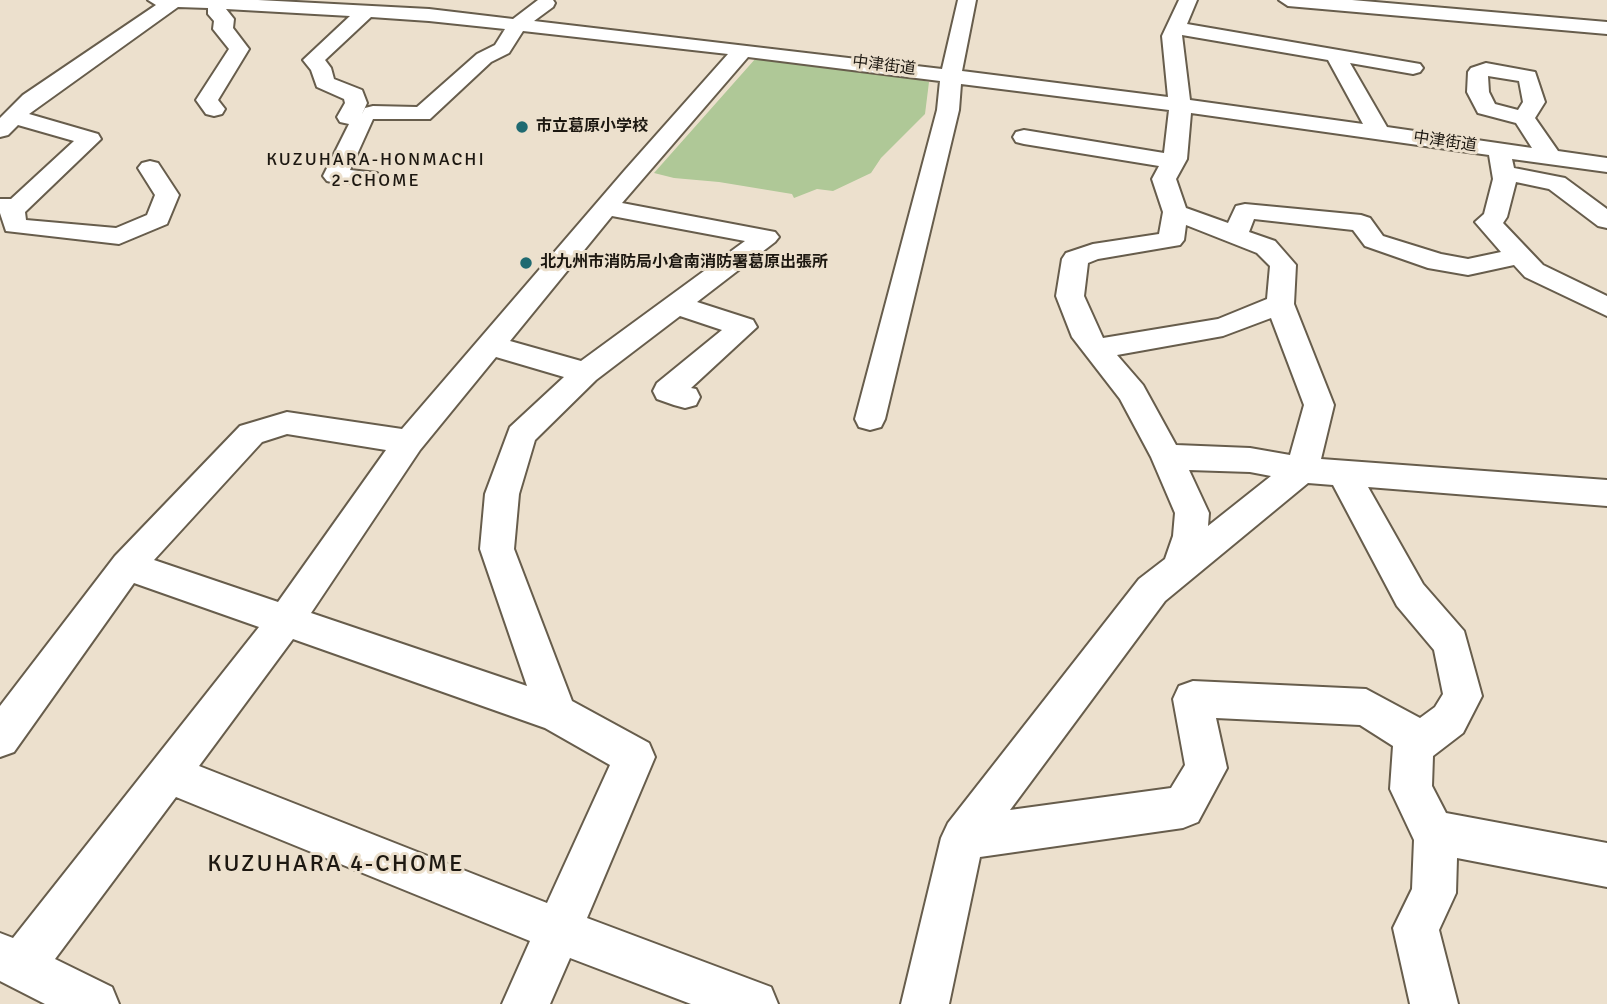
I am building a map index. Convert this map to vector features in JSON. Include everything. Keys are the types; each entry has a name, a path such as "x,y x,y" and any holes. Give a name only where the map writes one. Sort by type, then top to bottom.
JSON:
{"street":[{"path":"870,419 948,110 951,74 967,0"},
{"path":"1180,568 1190,536 1192,513 1167,457 1132,393 1086,337 1070,296 1075,258 1093,252 1171,240 1175,212 1164,179 1173,163 1181,120 1174,37 1188,0"},
{"path":"1288,0 1607,28"},
{"path":"1412,0 1607,17"},
{"path":"8,123 30,100 136,30 168,1"},
{"name":"中津街道","path":"168,1 366,12 517,25 743,50 951,74 1380,134 1501,161 1550,157 1607,166"},
{"path":"373,113 422,114 484,58 502,49 517,25 546,3"},
{"path":"214,109 208,100 239,49 223,29 224,19 217,14 217,4"},
{"path":"366,12 313,60 321,68 324,83 354,95 356,103 348,117 362,120 335,176 369,177"},
{"path":"1174,37 1248,55"},
{"path":"1174,37 1335,55 1413,68"},
{"path":"94,1004 10,960 169,774 285,622 409,442 633,175 743,50"},
{"path":"1335,55 1380,134"},
{"path":"1524,118 1550,157"},
{"path":"8,123 90,139 6,208 15,226 119,236 158,219 167,195 150,168"},
{"path":"1024,137 1146,155 1173,163"},
{"path":"1501,161 1557,183 1607,221"},
{"path":"1501,161 1505,178 1495,217 1488,222 1534,271 1607,307"},
{"path":"556,715 497,550 502,494 521,435 586,373 766,237 607,208"},
{"path":"1236,236 1245,211 1272,212 1361,223 1374,241 1437,261 1468,267 1518,256"},
{"path":"925,1004 963,838 1152,590 1302,470 1319,405 1280,304 1283,265 1266,247 1175,212"},
{"path":"1096,349 1223,327 1280,304"},
{"path":"677,305 743,327 668,391 685,397"},
{"path":"489,345 586,373"},
{"path":"0,738 127,566 251,434 287,424 409,442"},
{"path":"1167,457 1250,460 1302,470 1607,494"},
{"path":"1343,473 1410,595 1451,642 1463,696 1449,720 1413,747 1411,789 1436,838 1434,893 1416,928 1434,1004"},
{"path":"127,566 556,715 635,757 526,1004"},
{"path":"963,838 1183,807 1206,768 1193,699 1366,707 1421,741"},
{"path":"169,774 558,930 754,1004"},
{"path":"1445,834 1607,865"}],"shaded area":[{"path":"756,58 893,74 929,82 925,114 881,158 871,173 833,191 817,189 794,198 792,194 654,173"}],"place":[{"name":"市立葛原小学校","path":"522,127"},
{"name":"北九州市消防局小倉南消防署葛原出張所","path":"526,263"}],"district":[{"name":"KUZUHARA-HONMACHI 2-CHOME","path":"376,170"},
{"name":"KUZUHARA 4-CHOME","path":"336,865"}]}
